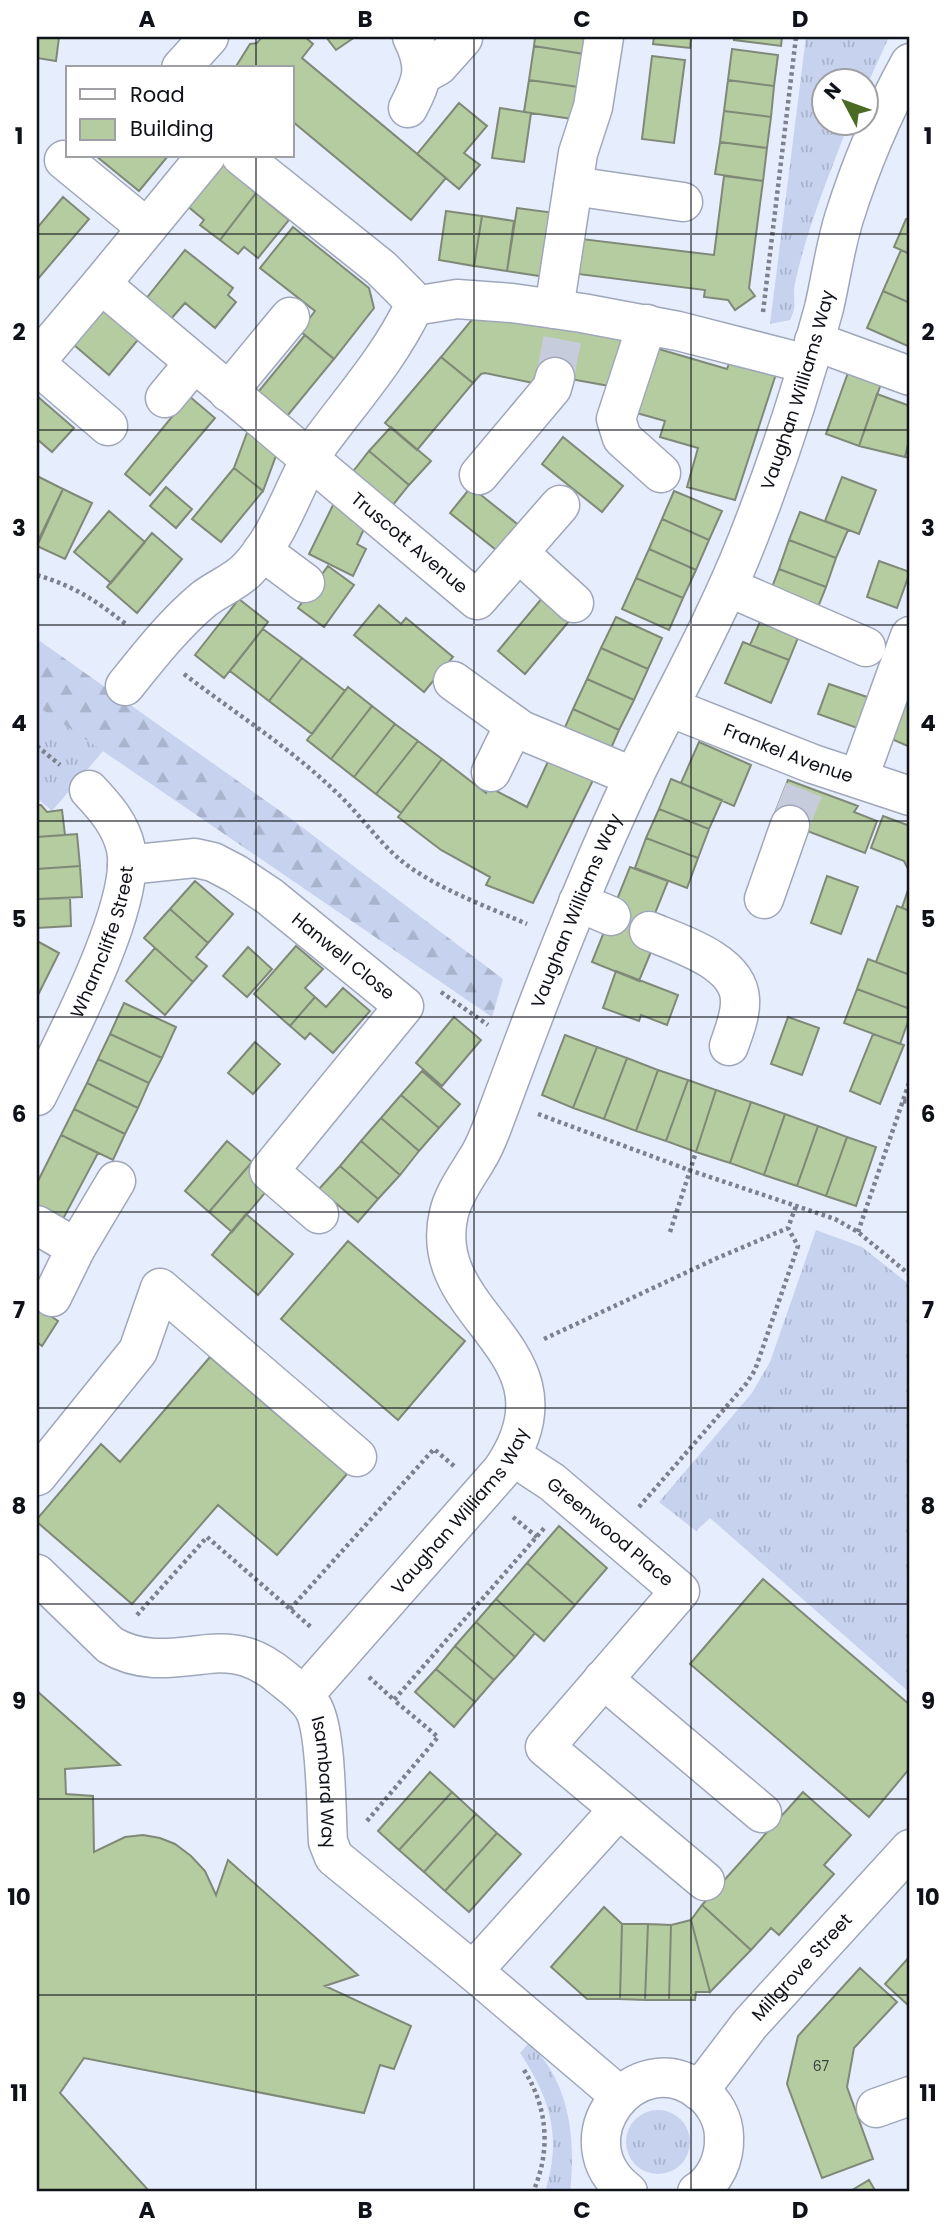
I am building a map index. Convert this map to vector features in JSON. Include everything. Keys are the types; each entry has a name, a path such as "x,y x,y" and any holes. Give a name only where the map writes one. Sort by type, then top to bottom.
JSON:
{"street":[{"path":"183,66 208,37"},
{"path":"411,37 420,53 415,92 463,38"},
{"path":"563,315 573,186 578,153 593,107 604,37"},
{"name":"Vaughan Williams Way","path":"304,1695 490,1485 512,1456 524,1419 523,1383 508,1349 471,1305 463,1291 451,1261 447,1229 449,1214 454,1199 479,1157 564,939 594,909 634,777 728,587 771,476 810,353 843,222 859,172 879,123 910,63"},
{"path":"108,426 37,363 204,158"},
{"path":"244,158 381,268 409,296 414,306"},
{"path":"64,160 147,228"},
{"path":"573,186 683,202"},
{"name":"Truscott Avenue","path":"102,284 477,600 560,505"},
{"path":"414,306 457,299 647,324 757,351 810,353 910,376"},
{"path":"125,686 156,648 202,601 246,571 262,551 289,507 310,458 379,366 414,306"},
{"path":"228,392 290,317"},
{"path":"647,324 616,419 622,438 661,473"},
{"path":"165,398 194,363"},
{"path":"479,475 552,388 555,377"},
{"path":"262,551 305,583"},
{"path":"519,553 574,603"},
{"path":"728,587 866,647"},
{"path":"859,777 910,636"},
{"path":"453,681 514,725 634,777"},
{"name":"Frankel Avenue","path":"669,707 809,775 859,777 910,796"},
{"path":"491,772 514,725"},
{"name":"Wharncliffe Street","path":"37,1096 112,930 125,883 126,849 113,817 89,790"},
{"path":"764,900 790,825"},
{"name":"Hanwell Close","path":"127,865 195,858 224,868 269,896 404,1006 269,1171 319,1214"},
{"path":"649,931 712,960 733,979 740,997 738,1018 729,1046"},
{"path":"52,1297 76,1248 116,1181"},
{"path":"37,1225 76,1248"},
{"path":"37,1476 138,1351 160,1288 357,1457"},
{"name":"Greenwood Place","path":"512,1456 552,1482 680,1591 545,1746 705,1881"},
{"name":"Isambard Way","path":"37,1574 110,1645 124,1653 164,1659 242,1654 269,1666 304,1695 313,1707 321,1730 328,1843 334,1857 620,2096"},
{"path":"603,1679 762,1814"},
{"path":"473,1971 619,1809"},
{"name":"Millgrove Street","path":"699,2091 750,2024 910,1849"},
{"path":"622,2191 609,2172 601,2146 604,2119 620,2096 637,2084 659,2078 683,2082 699,2091 718,2112 724,2134 722,2157 712,2188"}],"path":[{"path":"757,351 796,37"},
{"path":"37,575 64,583 92,598 156,648 180,672 278,741 337,792 392,852 411,868 470,899 564,939"},
{"path":"404,1006 428,990 439,990 520,1049"},
{"path":"858,1231 910,1080"},
{"path":"502,1101 689,1170 835,1219 858,1231 910,1275"},
{"path":"903,1101 910,1102"},
{"path":"670,1232 696,1152"},
{"path":"540,1341 788,1228 796,1206"},
{"path":"597,1520 617,1499 634,1514 746,1384 755,1370 798,1246 788,1228"},
{"path":"394,1700 550,1522"},
{"path":"110,1645 206,1537 438,1737 361,1828"},
{"path":"519,2062 538,2097 544,2128 544,2162 533,2192"}],"green space":[{"path":"806,37 889,37 876,66 810,66 810,136 844,136 806,242 795,283 792,315 790,320 770,324"},
{"path":"37,639 286,815 503,979 492,1017 37,706"},
{"path":"37,706 104,750 52,811 37,798"},
{"path":"816,1230 862,1247 910,1285 910,1693 710,1518 696,1531 659,1502 752,1393 770,1362"},
{"path":"529,2043 543,2058 562,2093 572,2151 570,2192 545,2192 553,2154 553,2136 546,2103 520,2053"},
{"path":"658,2110 681,2119 690,2142 681,2165 658,2174 635,2165 626,2142 635,2119"}],"building":[{"path":"37,37 59,37 56,61 37,58"},
{"path":"262,37 305,37 313,44 302,58 446,178 411,220 294,123 294,66 236,66 250,44 257,43"},
{"path":"326,37 355,37 336,50"},
{"path":"535,37 586,37 584,54 534,46"},
{"path":"654,37 691,37 690,48 653,44"},
{"path":"734,37 782,37 781,46 734,40"},
{"path":"534,46 584,54 579,87 529,80"},
{"path":"732,49 778,55 774,86 728,80"},
{"path":"652,56 685,60 674,143 642,139"},
{"path":"529,80 579,87 573,119 524,112"},
{"path":"728,80 774,86 771,117 724,111"},
{"path":"459,103 487,126 464,153 480,165 459,189 417,154"},
{"path":"500,108 531,113 524,162 492,158"},
{"path":"724,111 771,117 767,148 720,142"},
{"path":"720,142 767,148 763,181 715,174"},
{"path":"98,158 166,158 139,191"},
{"path":"219,161 256,193 220,240 200,225 204,220 185,204"},
{"path":"724,176 763,181 749,288 755,296 735,310 728,300 704,297 705,290 578,274 582,239 714,255"},
{"path":"256,193 289,220 258,258 244,247 238,254 220,240"},
{"path":"63,197 89,219 37,280 37,228"},
{"path":"517,208 555,213 546,277 507,271"},
{"path":"446,211 482,216 474,266 439,260"},
{"path":"482,216 514,221 507,271 474,266"},
{"path":"906,219 910,221 910,254 894,247"},
{"path":"293,227 369,288 374,308 334,359 300,331 315,311 260,268"},
{"path":"185,250 233,288 228,295 236,302 215,328 185,303 170,320 145,300"},
{"path":"901,250 910,254 910,303 883,291"},
{"path":"883,291 910,303 910,347 867,328"},
{"path":"111,301 146,330 109,375 74,345"},
{"path":"480,310 624,336 615,387 543,374 538,384 485,373 473,383 441,357"},
{"path":"305,335 334,359 283,421 254,397"},
{"path":"645,345 727,369 730,361 776,374 735,500 687,487 698,448 660,437 665,421 626,410"},
{"path":"441,357 473,383 417,450 385,423"},
{"path":"849,370 882,381 859,446 826,434"},
{"path":"877,394 910,406 910,435 905,457 859,446"},
{"path":"37,396 74,428 52,452 37,439"},
{"path":"189,396 215,418 150,495 125,474"},
{"path":"391,427 431,461 409,485 369,451"},
{"path":"248,430 281,442 263,491 234,468"},
{"path":"910,435 910,458 905,457"},
{"path":"563,437 623,486 602,512 542,464"},
{"path":"369,451 409,485 388,511 348,478"},
{"path":"234,468 263,491 221,542 192,519"},
{"path":"37,476 63,489 37,543"},
{"path":"842,477 876,490 859,534 825,521"},
{"path":"166,487 192,509 176,528 150,506"},
{"path":"471,487 521,527 500,553 450,513"},
{"path":"63,489 92,503 65,559 37,546"},
{"path":"674,491 722,511 709,540 662,519"},
{"path":"335,501 369,518 357,544 366,549 353,576 309,554"},
{"path":"109,511 145,542 111,583 74,552"},
{"path":"800,512 848,530 836,558 789,540"},
{"path":"662,519 709,540 696,570 649,549"},
{"path":"152,533 182,559 137,613 107,587"},
{"path":"789,540 836,558 826,587 779,569"},
{"path":"649,549 696,570 683,598 636,578"},
{"path":"879,561 910,572 897,608 867,597"},
{"path":"328,566 354,585 324,627 298,608"},
{"path":"779,569 826,587 816,612 769,595"},
{"path":"636,578 683,598 669,630 622,609"},
{"path":"543,597 570,620 525,674 498,651"},
{"path":"239,599 268,622 224,678 195,655"},
{"path":"379,605 401,624 406,618 453,657 424,692 354,635"},
{"path":"765,610 803,625 789,660 750,645"},
{"path":"616,617 662,638 648,669 601,648"},
{"path":"263,629 302,658 269,701 230,671"},
{"path":"743,642 789,660 771,703 725,683"},
{"path":"601,648 648,669 634,700 587,679"},
{"path":"302,658 345,691 312,734 269,701"},
{"path":"587,679 634,700 619,730 573,709"},
{"path":"829,684 873,699 863,730 818,714"},
{"path":"910,684 910,747 887,737"},
{"path":"348,687 372,706 331,759 307,740"},
{"path":"372,706 395,724 354,777 331,759"},
{"path":"573,709 619,730 605,762 559,741"},
{"path":"395,724 418,741 376,794 354,777"},
{"path":"418,741 442,759 401,813 376,794"},
{"path":"699,742 751,765 734,806 681,783"},
{"path":"551,755 596,774 533,903 486,885 490,877 441,850 398,817 442,759 486,793 489,787 527,807"},
{"path":"671,779 722,800 709,829 659,809"},
{"path":"788,780 858,806 854,812 877,821 865,853 773,818"},
{"path":"37,805 41,805 47,812 62,810 65,835 37,837"},
{"path":"659,809 709,829 698,858 646,838"},
{"path":"883,816 910,826 908,869 904,861 871,848"},
{"path":"77,834 80,866 37,869 37,837"},
{"path":"646,838 698,858 687,888 635,868"},
{"path":"80,866 82,897 37,899 37,869"},
{"path":"630,867 668,881 645,938 655,942 639,981 592,962"},
{"path":"827,876 858,887 841,934 811,923"},
{"path":"195,881 233,914 208,943 170,909"},
{"path":"910,884 910,911 902,908"},
{"path":"70,898 71,926 37,928 37,899"},
{"path":"897,906 910,911 910,975 876,962"},
{"path":"170,909 208,943 196,957 207,966 193,982 144,938"},
{"path":"37,941 59,953 37,997"},
{"path":"296,946 323,969 305,988 315,997 290,1026 254,994"},
{"path":"248,947 272,969 247,997 223,976"},
{"path":"155,948 193,982 165,1015 126,981"},
{"path":"868,959 910,975 910,1009 857,989"},
{"path":"616,971 678,995 667,1025 641,1015 639,1021 603,1008"},
{"path":"343,988 370,1011 333,1053 310,1033 305,1039 290,1026 315,997 326,1007"},
{"path":"857,989 910,1009 900,1044 844,1023"},
{"path":"124,1003 176,1027 162,1058 110,1034"},
{"path":"454,1017 481,1040 442,1086 416,1063"},
{"path":"788,1017 819,1028 802,1075 771,1064"},
{"path":"110,1034 162,1058 149,1083 98,1059"},
{"path":"873,1034 904,1045 880,1104 850,1091"},
{"path":"565,1035 597,1047 573,1108 542,1095"},
{"path":"255,1042 280,1064 253,1094 228,1073"},
{"path":"597,1047 627,1058 604,1119 573,1108"},
{"path":"627,1058 658,1070 636,1131 604,1119"},
{"path":"98,1059 149,1083 138,1108 87,1083"},
{"path":"658,1070 688,1080 666,1141 636,1131"},
{"path":"422,1071 460,1104 439,1128 401,1095"},
{"path":"688,1080 716,1090 696,1152 666,1141"},
{"path":"87,1083 138,1108 125,1134 74,1109"},
{"path":"716,1090 751,1102 730,1163 696,1152"},
{"path":"401,1095 439,1128 419,1151 381,1118"},
{"path":"751,1102 785,1114 764,1175 730,1163"},
{"path":"74,1109 125,1134 113,1160 61,1135"},
{"path":"785,1114 818,1126 797,1186 764,1175"},
{"path":"381,1118 419,1151 400,1175 361,1141"},
{"path":"818,1126 847,1137 826,1196 797,1186"},
{"path":"61,1135 98,1153 63,1219 37,1206 37,1183"},
{"path":"847,1137 876,1147 856,1206 826,1196"},
{"path":"227,1141 252,1162 209,1212 185,1191"},
{"path":"361,1141 400,1175 378,1199 340,1166"},
{"path":"252,1162 275,1181 232,1232 209,1212"},
{"path":"340,1166 378,1199 358,1222 319,1189"},
{"path":"246,1214 293,1254 258,1295 212,1255"},
{"path":"348,1241 465,1341 398,1420 281,1319"},
{"path":"37,1307 58,1321 42,1346 37,1342"},
{"path":"210,1357 347,1474 277,1555 218,1505 132,1604 37,1522 37,1519 101,1444 120,1462"},
{"path":"559,1526 607,1568 575,1605 527,1563"},
{"path":"527,1563 575,1605 544,1641 496,1599"},
{"path":"763,1579 910,1705 910,1768 869,1817 690,1664"},
{"path":"496,1599 535,1633 515,1657 476,1622"},
{"path":"476,1622 515,1657 494,1680 455,1646"},
{"path":"455,1646 494,1680 475,1702 436,1669"},
{"path":"436,1669 475,1702 454,1727 415,1692"},
{"path":"37,1691 120,1765 65,1769 66,1794 93,1796 94,1852 125,1837 143,1835 160,1838 175,1844 191,1856 205,1871 216,1895 228,1860 358,1975 325,1986 411,2026 394,2069 380,2065 364,2113 84,2058 60,2093 150,2192 37,2192"},
{"path":"430,1772 452,1792 399,1850 378,1831"},
{"path":"452,1792 476,1814 424,1872 399,1850"},
{"path":"803,1792 851,1835 824,1865 834,1874 779,1935 771,1928 751,1950 702,1905"},
{"path":"476,1814 497,1833 445,1891 424,1872"},
{"path":"497,1833 521,1854 469,1912 445,1891"},
{"path":"702,1905 751,1950 710,1992 691,1920"},
{"path":"604,1907 622,1924 620,1999 587,1999 551,1967"},
{"path":"691,1920 710,1992 696,1992 695,2000 669,2000 671,1925"},
{"path":"622,1924 648,1924 645,2000 620,1999"},
{"path":"648,1924 671,1925 669,2000 645,2000"},
{"path":"910,1956 910,2007 885,1984"},
{"path":"860,1968 897,2002 854,2048 847,2087 873,2159 822,2178 787,2084 798,2036"},
{"path":"869,2180 876,2192 849,2192"}],"tunnel":[{"path":"555,377 565,325"},
{"path":"790,825 805,787"}]}
